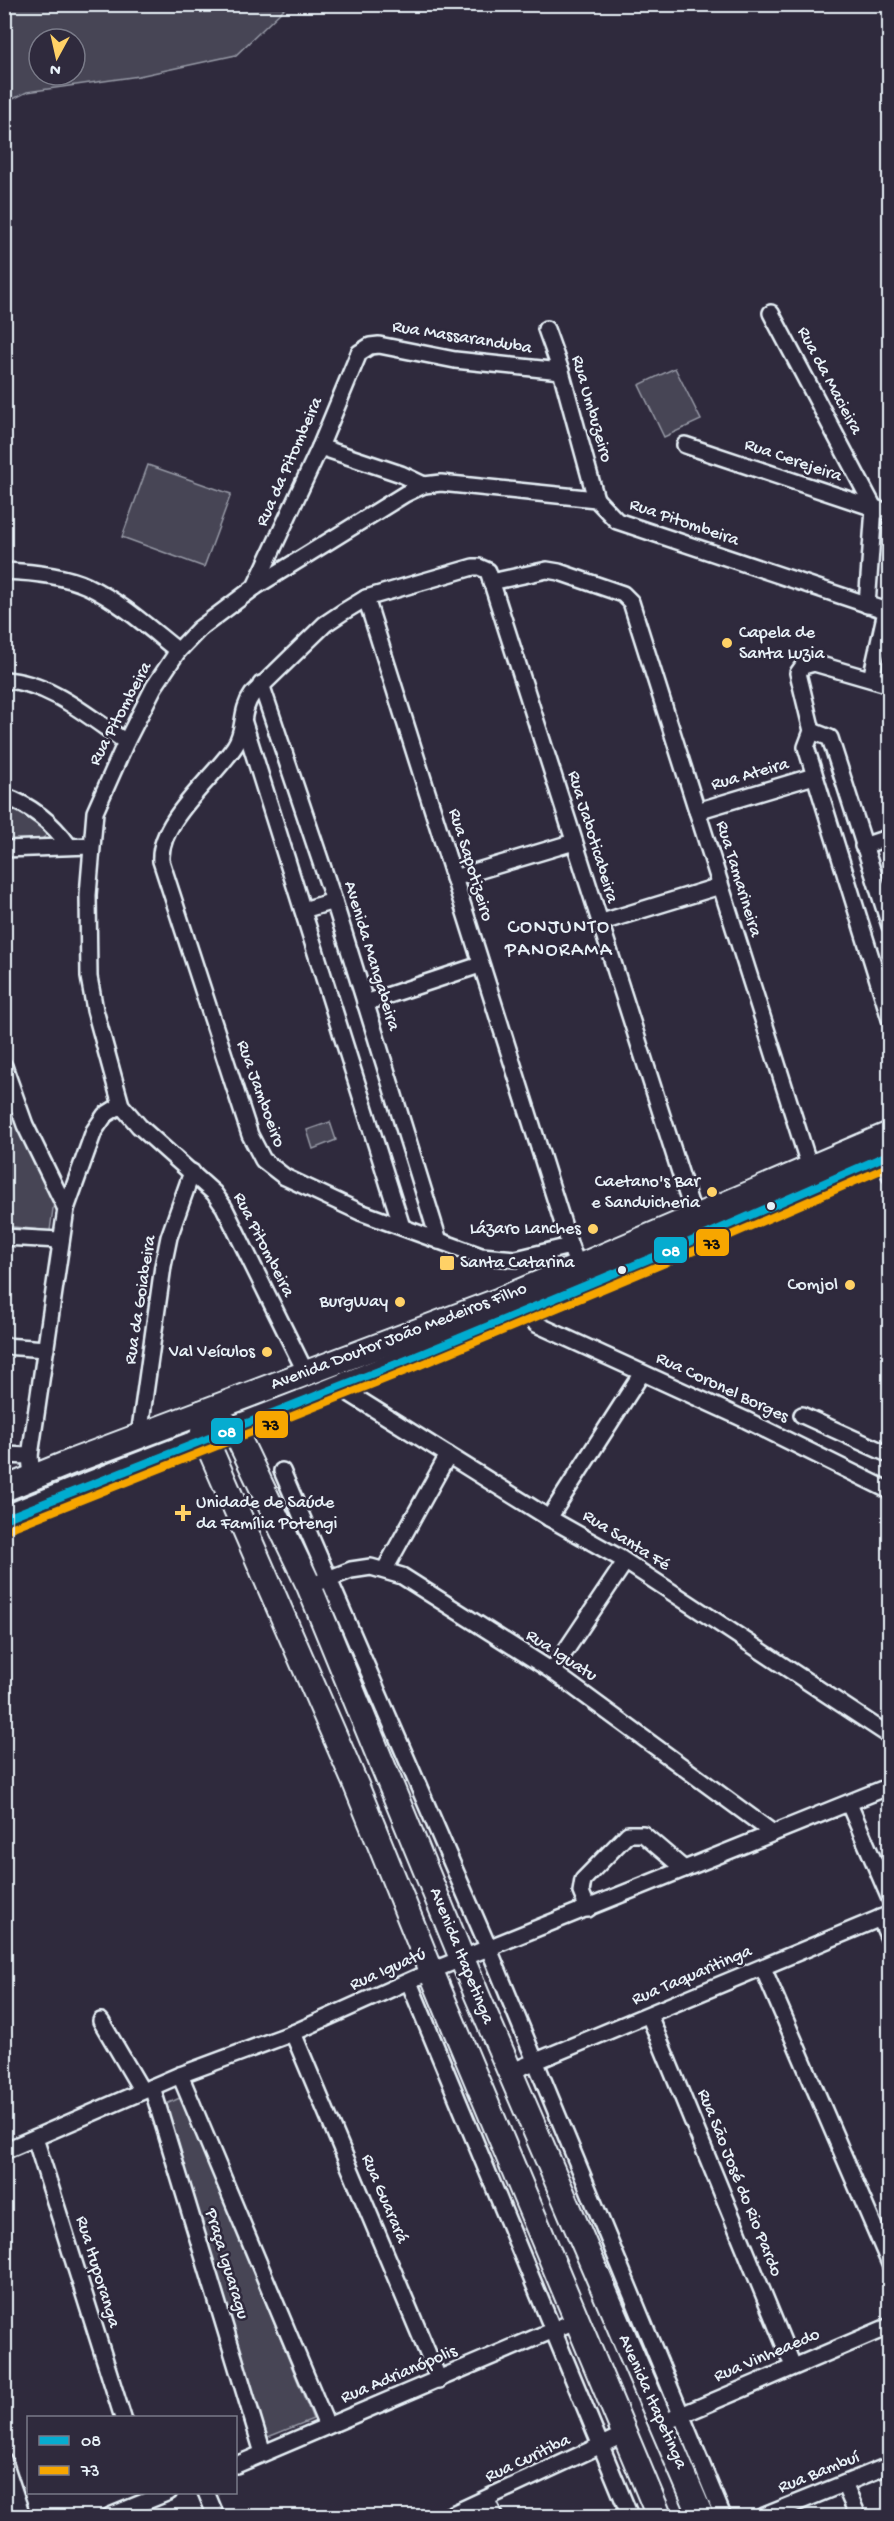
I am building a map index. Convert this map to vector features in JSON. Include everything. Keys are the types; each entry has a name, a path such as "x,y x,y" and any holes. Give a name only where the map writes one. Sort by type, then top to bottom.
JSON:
{"main road":[{"name":"Avenida Doutor João Medeiros Filho","path":"4,1489 31,1466 146,1434 205,1414 306,1373 500,1300 574,1256 694,1216 810,1168 888,1155"},
{"name":"Avenida Doutor João Medeiros Filho","path":"4,1519 339,1387 718,1229 888,1155"},
{"path":"206,1440 203,1432 205,1414 234,1429"},
{"path":"256,1477 259,1435 269,1415"},
{"name":"Avenida Itapetinga","path":"234,1429 256,1477 319,1582 386,1772 462,1959 557,2182 671,2419 701,2517"},
{"name":"Avenida Itapetinga","path":"206,1440 356,1785 431,1971 660,2517"},
{"path":"356,1785 386,1772"},
{"path":"368,1814 398,1802"},
{"path":"502,2140 533,2127"},
{"path":"525,2194 557,2182"}],"street":[{"name":"Rua da Macieira","path":"771,313 874,508"},
{"name":"Rua Umbuzeiro","path":"546,329 561,371 596,499"},
{"name":"Rua Massaranduba","path":"359,353 370,346 379,345 455,360 561,371"},
{"name":"Rua da Pitombeira","path":"255,587 320,447 359,353"},
{"name":"Rua Cerejeira","path":"685,445 890,512"},
{"path":"320,447 401,474 424,485"},
{"name":"Rua Pitombeira","path":"306,1373 224,1207 214,1193 139,1126 121,1105 95,1010 89,977 87,915 91,846 98,801 154,687 178,651 199,629 255,587 405,494 424,485 458,484 596,499 617,521 888,612"},
{"path":"867,605 874,508"},
{"path":"402,1227 244,723 245,704 261,684 325,624 366,598 473,567 479,567 489,576"},
{"name":"Rua Tamarineira","path":"489,576 547,570 623,594 631,602 810,1168"},
{"path":"4,571 52,576 85,585 117,604 178,651"},
{"name":"Rua Jaboticabeira","path":"489,576 694,1216"},
{"name":"Rua Sapotizeiro","path":"366,598 480,965 574,1256"},
{"path":"871,678 888,612"},
{"path":"890,686 871,678 814,663 808,663 799,669 798,676 812,731 806,747 890,1019"},
{"path":"4,680 15,680 40,688 64,700 126,742"},
{"name":"Avenida Mangabeira","path":"261,684 334,901 439,1241"},
{"name":"Rua Jamboeiro","path":"244,723 235,747 197,790 169,831 163,843 161,861 250,1135 263,1160 285,1177 343,1205 481,1256 505,1260 574,1256"},
{"path":"812,731 830,738 890,926"},
{"name":"Rua Ateira","path":"697,811 814,776"},
{"path":"4,796 21,802 42,815 69,846"},
{"path":"863,846 890,837"},
{"path":"454,878 574,842"},
{"path":"4,849 91,846"},
{"path":"599,923 720,886"},
{"path":"303,910 334,901"},
{"path":"365,1003 480,965"},
{"path":"4,1066 25,1125 66,1209"},
{"path":"4,1455 31,1466 66,1209 94,1131 105,1115 121,1105"},
{"name":"Rua da Goiabeira","path":"146,1434 163,1266 170,1237 192,1172"},
{"path":"4,1237 60,1240"},
{"name":"Rua Coronel Borges","path":"536,1324 746,1420 890,1491"},
{"path":"4,1347 46,1348"},
{"path":"549,1518 642,1373"},
{"name":"Rua Santa Fé","path":"339,1387 549,1518 625,1562 890,1736"},
{"path":"802,1415 890,1455"},
{"path":"385,1569 448,1455"},
{"name":"Avenida Itapetinga","path":"282,1471 319,1582 489,1949 671,2419 723,2517"},
{"path":"552,1671 625,1562"},
{"name":"Rua Iguatu","path":"319,1582 351,1570 371,1567 385,1569 402,1576 552,1671 773,1833"},
{"name":"Rua Iguatú","path":"4,2151 180,2075 293,2033 431,1971 890,1786"},
{"path":"849,1804 890,1899"},
{"path":"588,1909 581,1892 583,1880 628,1834 644,1834 684,1869"},
{"path":"885,1916 890,1941"},
{"name":"Rua Taquaritinga","path":"510,2072 885,1916"},
{"path":"763,1968 890,2264"},
{"path":"409,1982 630,2517"},
{"name":"Rua São José do Rio Pardo","path":"649,2015 793,2366"},
{"name":"Praça Iguaragu","path":"100,2021 147,2089 263,2453"},
{"name":"Rua Guarará","path":"293,2033 439,2380"},
{"name":"Praça Iguaragu","path":"180,2075 327,2426"},
{"name":"Rua Ituporanga","path":"35,2138 122,2416"},
{"name":"Rua Adrianópolis","path":"237,2465 577,2320"},
{"name":"Rua Vinheaedo","path":"671,2419 890,2326"},
{"name":"Rua Curitiba","path":"448,2517 625,2434"},
{"path":"4,2461 22,2517"},
{"name":"Rua Bambuí","path":"764,2517 890,2465"},
{"path":"844,2484 858,2517"},
{"path":"206,2494 216,2517"},
{"path":"110,2517 150,2496"},
{"path":"487,2500 494,2517"}],"shaded area":[{"path":"5,4 288,4 236,55 139,76 87,83 87,27 27,27 27,87 62,87 27,92 5,103"},
{"path":"675,368 701,420 664,437 639,385"},
{"path":"148,465 231,494 204,567 122,537"},
{"path":"4,803 26,812 51,831 42,839 5,840"},
{"path":"4,1087 55,1194 50,1231 5,1226"},
{"path":"330,1122 336,1140 313,1149 307,1130"},
{"path":"158,1440 5,1507 4,1496"},
{"path":"182,2097 313,2419 263,2439 164,2105"}],"transit line":[{"name":"08","path":"4,1519 409,1359 685,1244 890,1154"},
{"name":"73","path":"8,1529 413,1368 890,1166"}],"place":[{"name":"Capela de Santa Luzia","path":"727,643"},
{"name":"Caetano's Bar e Sanduicheria","path":"712,1192"},
{"name":"Lázaro Lanches","path":"593,1229"},
{"name":"Santa Catarina","path":"447,1263"},
{"name":"Comjol","path":"850,1285"},
{"name":"BurgWay","path":"400,1302"},
{"name":"Val Veículos","path":"267,1352"},
{"name":"Unidade de Saúde da Família Potengi","path":"183,1513"}],"district":[{"name":"CONJUNTO PANORAMA","path":"559,940"}]}
